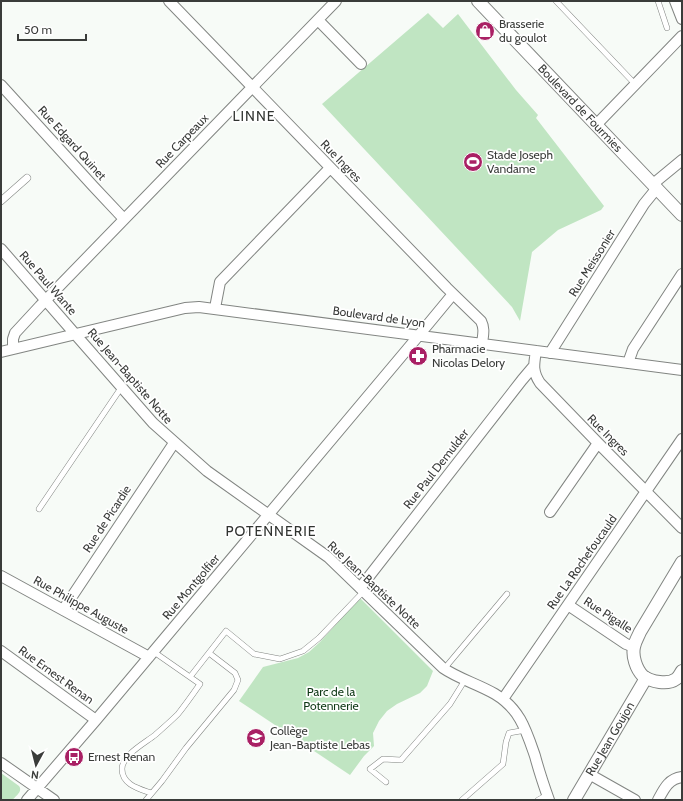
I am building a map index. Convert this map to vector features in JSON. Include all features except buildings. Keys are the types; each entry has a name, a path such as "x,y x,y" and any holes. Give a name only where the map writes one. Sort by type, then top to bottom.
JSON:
{"street":[{"name":"Rue Ingres","path":"169,1 330,168 481,321 484,330 482,344"},
{"name":"Rue Carpeaux","path":"13,349 13,339 15,333 336,1"},
{"name":"Boulevard de Fourmies","path":"478,1 682,215"},
{"path":"675,1 682,20"},
{"path":"318,20 361,64"},
{"path":"596,124 682,36"},
{"name":"Rue Edgard Quinet","path":"1,85 124,219"},
{"name":"Rue Meissonier","path":"550,353 655,186 682,160"},
{"path":"215,308 220,282 330,168"},
{"path":"1,201 27,178"},
{"name":"Rue Paul Wante","path":"1,249 75,334"},
{"path":"628,363 633,349 682,274"},
{"name":"Rue Montgolfier","path":"27,800 96,720 453,294"},
{"name":"Boulevard de Lyon","path":"1,352 185,308 198,307 215,308 682,370"},
{"name":"Rue Jean-Baptiste Notte","path":"75,334 153,423 207,471 328,557 444,669 456,677 478,685 503,699 516,712 522,721 548,797"},
{"path":"533,368 536,351"},
{"name":"Rue Ingres","path":"533,368 534,373 540,383 682,528"},
{"name":"Rue Paul Demulder","path":"361,590 522,380 533,368"},
{"name":"Rue La Rochefoucauld","path":"503,699 682,440"},
{"name":"Rue de Picardie","path":"63,610 174,442"},
{"path":"550,512 598,443"},
{"path":"680,678 665,682 646,678 636,665 634,647 644,626 682,562"},
{"name":"Rue Philippe Auguste","path":"1,576 63,610 151,654"},
{"name":"Rue Pigalle","path":"568,605 626,644 634,647"},
{"name":"Rue Ernest Renan","path":"1,651 96,720"},
{"name":"Rue Jean Goujon","path":"574,800 646,678"},
{"path":"1,763 54,800"},
{"path":"590,774 635,800"},
{"path":"658,800 668,784 674,779 682,777"}],"lane":[{"path":"556,1 635,84"},
{"path":"658,1 668,28"},
{"path":"39,509 121,388"},
{"path":"190,677 226,631 254,654 280,659 303,652 319,638 361,590"},
{"path":"444,669 507,594"},
{"path":"146,800 186,748 234,690 238,680 235,673 209,653"},
{"path":"151,654 200,684 178,714 155,735 132,751 123,763 123,776 127,782 135,788 151,793"},
{"path":"386,782 370,769 382,759 401,760 450,704 465,680"},
{"path":"462,800 503,764 506,742 509,733 526,730"},
{"path":"538,800 548,797"}],"green space":[{"name":"Stade Joseph Vandame","path":"428,13 443,28 458,14 516,90 538,115 536,118 604,206 601,210 558,230 532,252 520,321 512,307 322,104"},
{"name":"Parc de la Potennerie","path":"360,598 433,671 427,686 420,693 397,704 387,711 379,721 373,733 374,746 364,756 350,775 239,701 263,667 298,658 309,652"},
{"path":"1,773 20,788 12,800 1,800"}],"place":[{"name":"Brasserie du goulot","path":"485,31"},
{"name":"Stade Joseph Vandame","path":"473,162"},
{"name":"Pharmacie Nicolas Delory","path":"418,356"},
{"name":"Collège Jean-Baptiste Lebas","path":"256,738"},
{"name":"Ernest Renan","path":"74,757"}],"district":[{"name":"LINNE","path":"254,116"},
{"name":"POTENNERIE","path":"271,531"}]}
